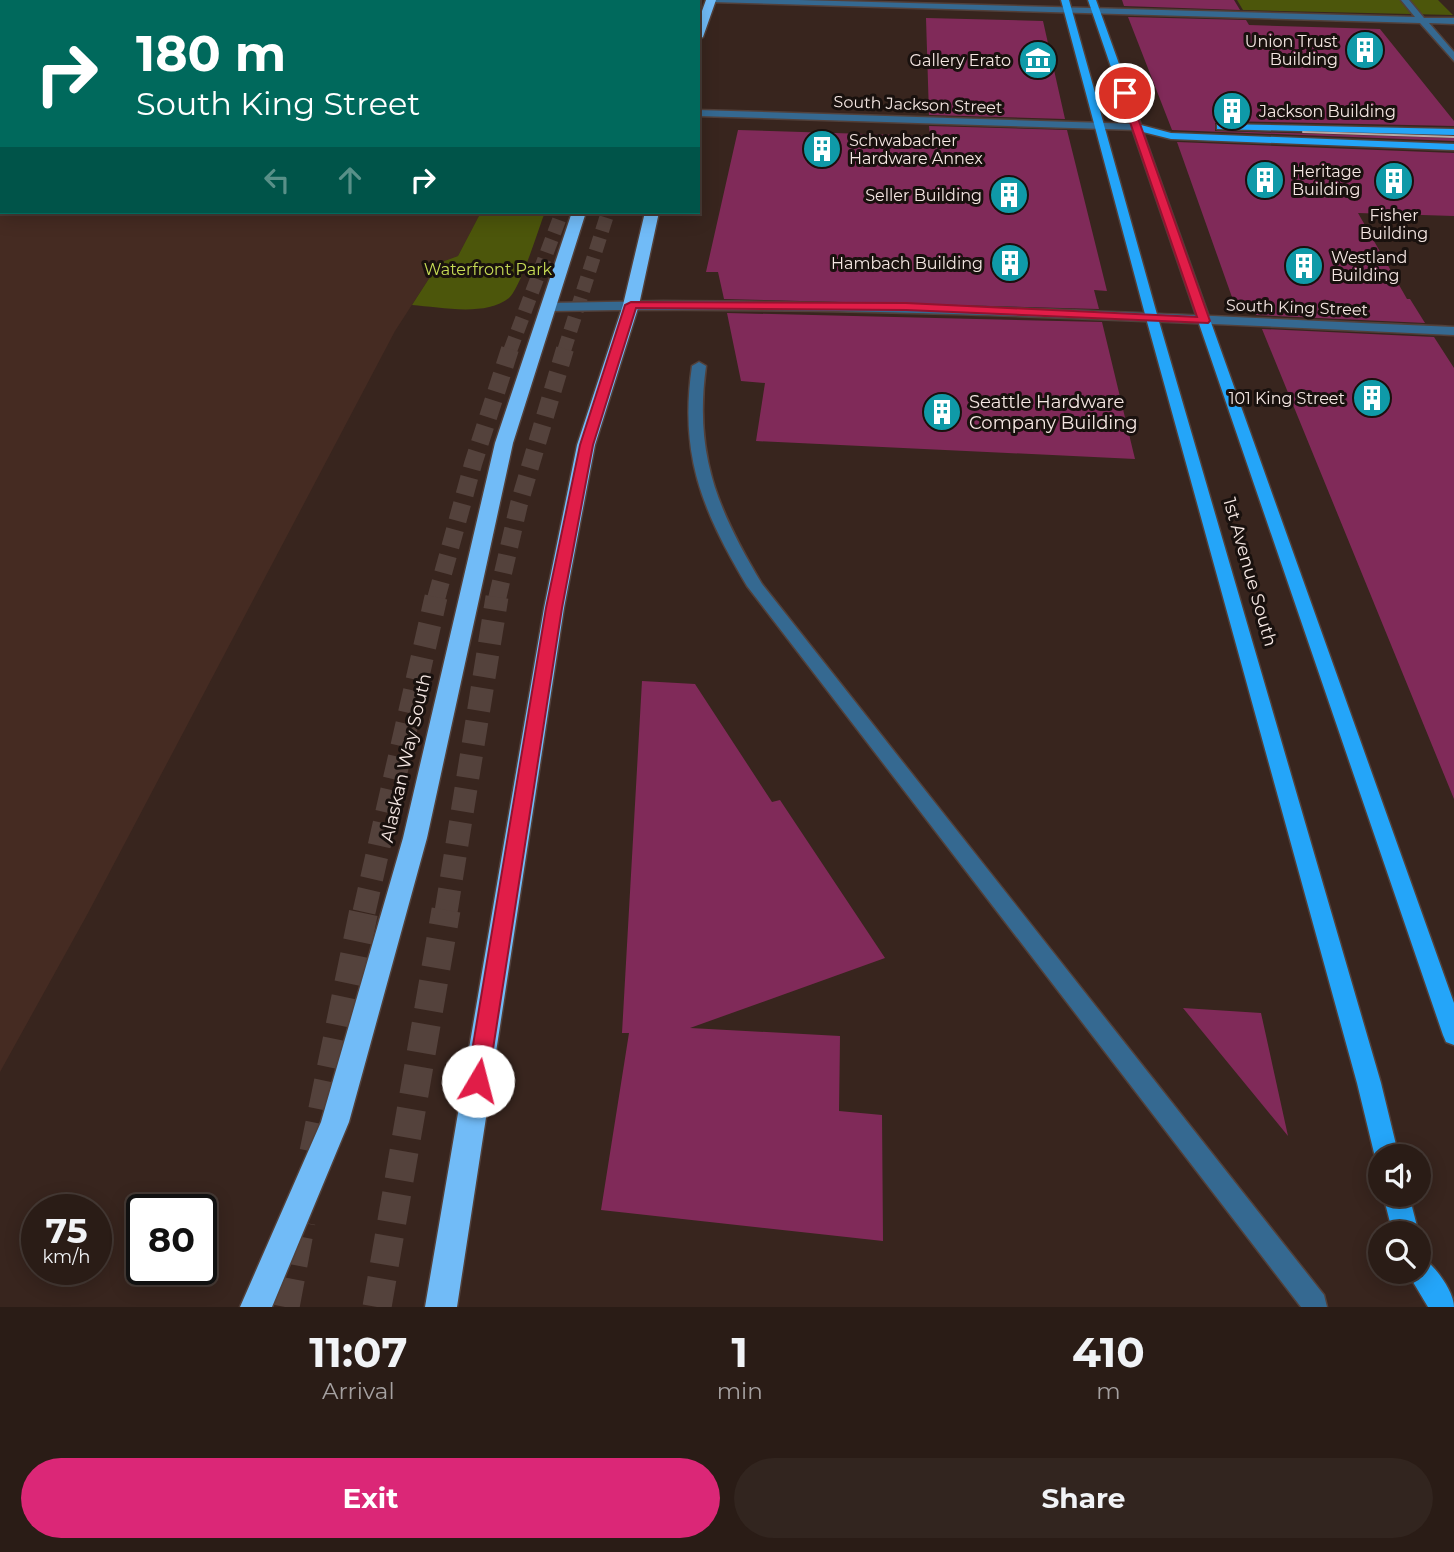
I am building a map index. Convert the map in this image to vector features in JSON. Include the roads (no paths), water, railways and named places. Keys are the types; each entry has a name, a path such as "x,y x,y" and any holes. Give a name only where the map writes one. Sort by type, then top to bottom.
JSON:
{"highway":[{"path":"700,31 711,0"},
{"name":"Alaskan Way South","path":"256,1307 334,1122 415,838 504,443 578,214"},
{"path":"441,1307 554,608 586,445 631,305 652,214"}],"main road":[{"name":"1st Avenue South","path":"1066,5 1152,318 1366,1069 1384,1144"},
{"name":"1st Avenue South","path":"1094,5 1454,1035"},
{"name":"South Jackson Street","path":"1137,127 1273,126 1454,132"},
{"name":"South Jackson Street","path":"1137,127 1171,136 1454,146"},
{"path":"1428,1284 1443,1307"}],"street":[{"path":"711,0 1094,5 1454,21"},
{"path":"1405,0 1454,58"},
{"name":"South Jackson Street","path":"700,113 1137,127"},
{"name":"South King Street","path":"550,307 906,307 1454,331"},
{"path":"699,366 692,415 694,444 708,495 733,550 755,586 1315,1304"}],"tunnel":[{"path":"510,351 561,214"},
{"path":"564,351 607,214"},
{"path":"436,599 473,464 510,349"},
{"path":"497,599 519,504 565,349"},
{"path":"364,912 436,597"},
{"path":"446,912 497,597"},
{"path":"314,1152 364,910"},
{"path":"377,1307 446,910"},
{"path":"285,1307 301,1222"}],"tram line":[{"path":"1303,132 1454,137"}],"place":[{"name":"Union Trust Building","path":"1365,50"},
{"name":"Gallery Erato","path":"1038,60"},
{"name":"Jackson Building","path":"1232,111"},
{"name":"Schwabacher Hardware Annex","path":"822,149"},
{"name":"Heritage Building","path":"1265,180"},
{"name":"Fisher Building","path":"1394,181"},
{"name":"Seller Building","path":"1009,195"},
{"name":"Hambach Building","path":"1010,263"},
{"name":"Westland Building","path":"1304,266"},
{"name":"101 King Street","path":"1372,398"},
{"name":"Seattle Hardware Company Building","path":"942,412"}],"park label":[{"name":"Waterfront Park","path":"488,269"}]}
